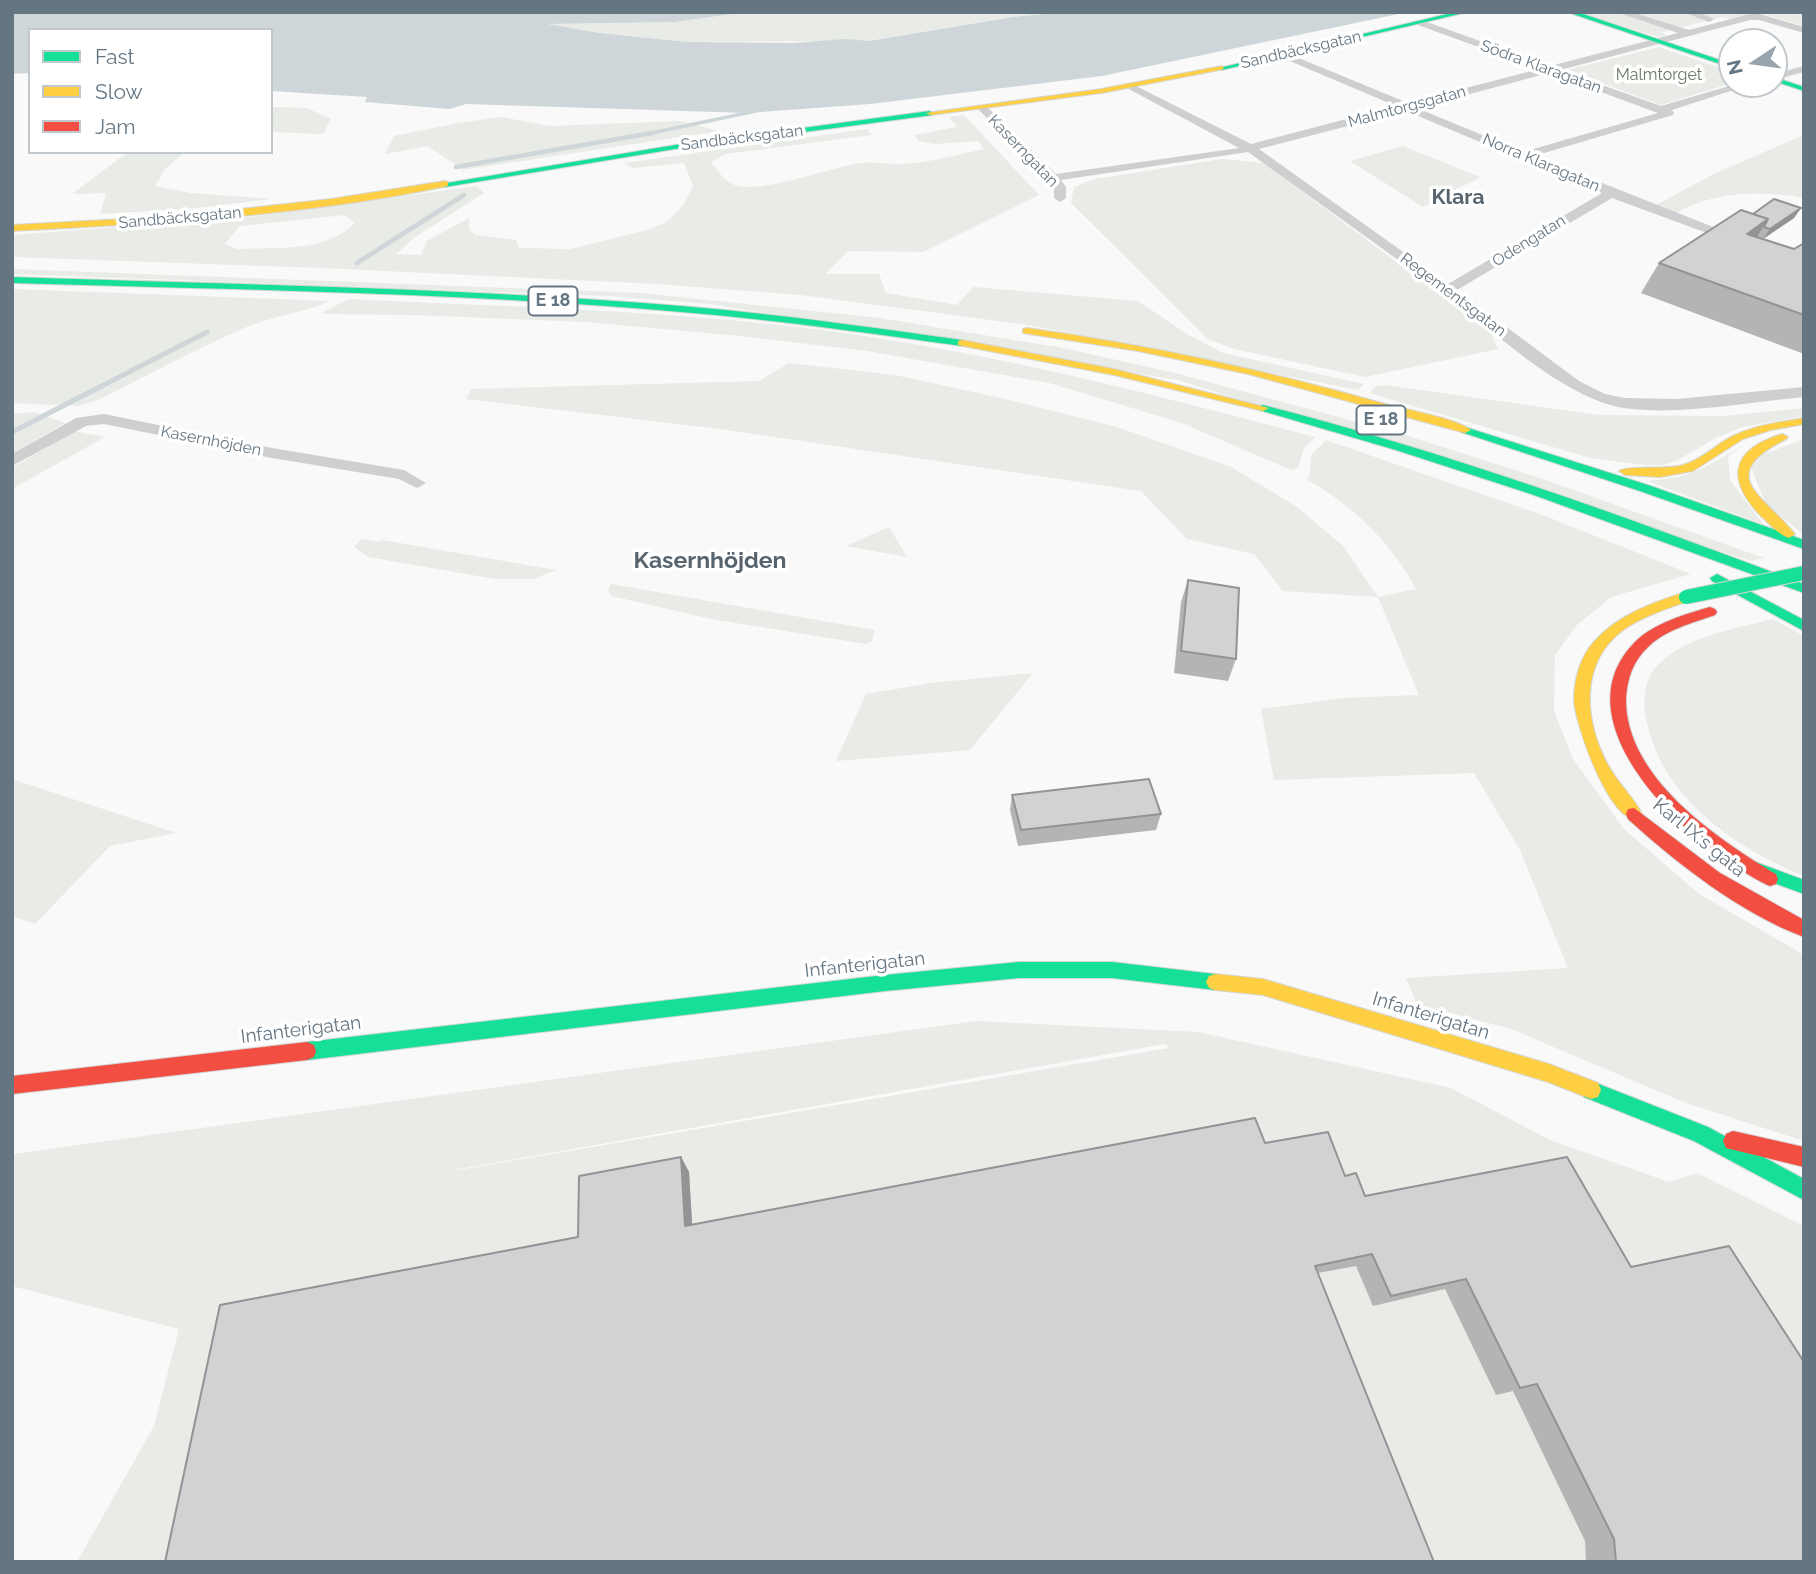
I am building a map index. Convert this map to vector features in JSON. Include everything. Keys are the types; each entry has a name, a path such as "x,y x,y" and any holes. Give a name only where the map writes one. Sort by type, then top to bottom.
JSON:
{"main road":[{"name":"Sandbäcksgatan","path":"12,228 177,219 331,202 675,147 1130,87 1465,12"},
{"path":"1570,12 1655,37 1718,61"},
{"name":"E 18","path":"12,264 606,287"},
{"name":"E 18","path":"12,279 613,303 741,313 876,329 984,346 1167,384 1412,450 1696,546 1804,591"},
{"name":"E 18","path":"1588,467 1489,436 1259,372 1126,345 1010,332 1170,366 1332,407 1501,456 1720,532"},
{"path":"1588,467 1675,472 1699,463 1725,445 1753,431 1804,421"},
{"path":"1803,544 1753,501 1741,481 1741,472 1742,462 1759,447 1777,439 1804,433"},
{"path":"1412,450 1644,547"},
{"path":"1588,467 1803,544"},
{"path":"1703,572 1737,587 1804,626"},
{"name":"Karl IX:s gata","path":"1804,573 1686,597 1642,613 1618,627 1592,651 1583,671 1580,689 1582,726 1600,766 1615,790 1666,843 1702,872 1752,905 1804,929"},
{"name":"Karl IX:s gata","path":"1804,591 1686,619 1656,634 1645,641 1625,664 1619,678 1617,695 1621,726 1638,765 1658,792 1681,814 1750,867 1804,899"},
{"path":"1750,867 1804,887"},
{"name":"Infanterigatan","path":"12,1084 898,982 1019,970 1112,970 1263,987 1549,1073 1701,1134 1804,1190"},
{"name":"Infanterigatan","path":"1701,1134 1804,1157"}],"street":[{"path":"1621,12 1688,33"},
{"path":"1688,12 1709,19"},
{"path":"1638,18 1655,37 1671,28 1735,12"},
{"name":"Malmtorgsgatan","path":"1053,178 1250,148 1549,70 1655,37 1688,33 1757,17 1804,30"},
{"name":"Södra Klaragatan","path":"1421,23 1661,110"},
{"name":"Norra Klaragatan","path":"1282,54 1611,193 1755,245"},
{"name":"Regementsgatan","path":"1130,87 1250,148 1448,290 1573,384 1600,397 1625,403 1676,404 1804,393"},
{"path":"1661,110 1718,93"},
{"name":"Kaserngatan","path":"981,107 1053,178 1060,187 1060,198"},
{"path":"1522,156 1670,113 1661,110"},
{"name":"Odengatan","path":"1448,290 1611,193"},
{"name":"Kasernhöjden","path":"12,461 82,421 104,419 272,453 404,474 416,482"}],"green space":[{"path":"747,12 1063,12 1013,17 869,41 688,42 600,33 548,24 675,22"},
{"path":"1577,12 1804,12 1804,26 1760,13 1733,20 1723,17 1661,32 1667,35 1659,37"},
{"name":"Malmtorget","path":"1659,47 1718,67 1718,87 1661,105 1567,70"},
{"path":"273,107 307,108 331,119 323,134 273,132"},
{"path":"964,115 1039,195 923,252 848,251 825,274 879,274 886,293 957,305 973,287 1138,301 1187,334 1223,353 1364,384 1358,390 1029,325 801,295 657,284 12,257 12,235 250,217 477,186 484,193 415,237 396,254 421,255 427,241 469,218 469,230 476,235 516,240 519,248 571,249 651,229 668,221 683,205 693,186 684,163 633,168 624,163 867,129 871,135 726,154 711,162 729,182 750,187 780,183 861,163 914,163 984,149 978,141 934,144 919,141 915,135 957,127 949,117","holes":["345,215 355,223 343,233 315,244 237,249 225,244 240,226"]},
{"path":"501,117 549,126 680,121 719,131 463,170 428,146 385,154 394,136"},
{"path":"1804,135 1804,198 1770,194 1720,197 1703,201 1673,215 1650,208 1716,173"},
{"path":"1403,146 1480,177 1423,207 1350,161"},
{"path":"125,154 183,154 165,169 155,186 191,193 272,199 197,208 100,214 106,193 72,194"},
{"path":"1222,159 1264,163 1491,333 1498,349 1365,377 1234,349 1208,339 1071,203 1074,187 1095,179"},
{"path":"12,269 641,293 880,318 1063,348 1175,373 1405,435 1540,478 1764,558 1751,561 1178,380 710,304 609,296 12,274"},
{"path":"12,289 331,301 244,328 98,400 78,406 12,403"},
{"path":"349,299 626,312 765,323 834,332 954,351 1058,373 1315,437 1304,448 1298,468 1291,470 1182,423 1049,383 867,351 740,336 586,322 323,314"},
{"path":"789,363 895,375 1001,398 1117,427 1231,467 1297,507 1343,546 1378,597 1283,591 1254,554 1187,539 1141,491 720,429 466,399 471,389 759,381"},
{"path":"1385,385 1599,415 1725,416 1804,408 1804,416 1742,427 1716,438 1678,460 1664,465 1646,465 1590,458 1369,393 1376,386"},
{"path":"35,412 65,423 12,454 12,414"},
{"path":"74,431 105,437 12,489 12,468"},
{"path":"1804,439 1804,535 1766,504 1751,468 1764,454"},
{"path":"1326,440 1545,516 1691,574 1611,597 1577,625 1555,655 1554,711 1573,759 1624,829 1699,894 1804,955 1804,1141 1686,1103 1511,1029 1417,1004 1406,978 1568,968 1520,850 1474,773 1274,780 1261,709 1343,698 1419,695 1378,597 1416,589 1395,556 1369,526 1323,489 1306,479 1309,476 1312,454"},
{"path":"1743,445 1728,456 1730,480 1763,524 1647,481 1676,477 1698,470"},
{"path":"889,527 907,557 846,546"},
{"path":"361,539 382,540 556,570 533,579 495,579 368,557 354,547"},
{"path":"611,584 875,630 872,641 866,644 711,619 612,596 608,590"},
{"path":"1773,619 1804,636 1804,876 1752,850 1704,816 1666,771 1654,745 1645,711 1645,691 1649,678 1668,656 1711,635"},
{"path":"1033,673 970,750 836,761 866,694 931,683"},
{"path":"12,779 176,833 110,846 35,924 12,916"},
{"path":"976,1021 1198,1032 1451,1088 1550,1140 1669,1182 1697,1173 1804,1226 1804,1562 77,1562 154,1426 179,1329 12,1286 13,1154","holes":["1165,1044 1169,1048 453,1171"]}],"shaded area":[{"path":"12,12 747,12 675,22 548,24 600,33 688,42 794,43 845,39 869,41 1013,17 1063,12 1408,12 1102,76 870,104 747,113 466,104 450,109 365,102 367,97 273,91 273,28 28,28 28,73 12,74"}],"building":[{"path":"1774,199 1801,208 1770,229 1764,227 1768,219 1753,214"},
{"path":"1741,210 1768,219 1747,234 1794,249 1804,243 1804,315 1659,263"},
{"path":"1188,580 1239,588 1236,659 1181,651"},
{"path":"1149,779 1161,814 1021,830 1012,795"},
{"path":"1255,1118 1265,1143 1328,1132 1345,1176 1356,1173 1365,1196 1567,1157 1631,1267 1729,1246 1804,1362 1804,1562 1616,1562 1614,1539 1537,1384 1520,1388 1466,1279 1391,1296 1372,1254 1315,1266 1434,1562 165,1562 220,1305 578,1237 579,1176 681,1157 685,1226"}],"waterway":[{"path":"649,133 756,111"},
{"path":"456,167 649,133"},
{"path":"642,135 649,133"},
{"path":"357,263 464,195"},
{"path":"12,432 207,332"}],"traffic: fast":[{"path":"1222,68 1465,12"},
{"path":"1570,12 1718,61"},
{"path":"1788,84 1804,89"},
{"path":"445,184 675,147 930,113"},
{"path":"12,280 488,296 726,313 962,343"},
{"path":"1263,408 1536,491 1804,589"},
{"path":"1465,430 1644,488 1804,545"},
{"path":"1686,597 1804,573"},
{"path":"1717,578 1804,626"},
{"path":"1750,867 1804,887"},
{"path":"307,1051 885,983 1019,970 1112,970 1215,982"},
{"path":"1591,1090 1701,1134 1804,1190"}],"traffic: slow":[{"path":"930,113 1101,91 1222,68"},
{"path":"12,228 177,219 331,202 445,184"},
{"path":"1027,331 1138,348 1248,371 1465,430"},
{"path":"962,343 1114,372 1263,408"},
{"path":"1625,471 1660,473 1689,468 1739,437 1769,427 1804,421"},
{"path":"1782,437 1761,448 1748,459 1743,471 1744,483 1750,495 1789,534"},
{"path":"1634,814 1604,772 1584,723 1581,698 1584,674 1594,651 1613,631 1639,615 1686,597"},
{"path":"1215,982 1263,987 1549,1073 1591,1090"}],"traffic: jam":[{"path":"1710,612 1657,633 1642,644 1627,663 1619,684 1619,707 1624,730 1646,773 1675,809 1720,847 1770,879"},
{"path":"1634,814 1653,832 1714,878 1804,929"},
{"path":"12,1085 307,1051"},
{"path":"1733,1141 1804,1157"}],"district":[{"name":"Klara","path":"1458,198"},
{"name":"Kasernhöjden","path":"710,561"}]}
